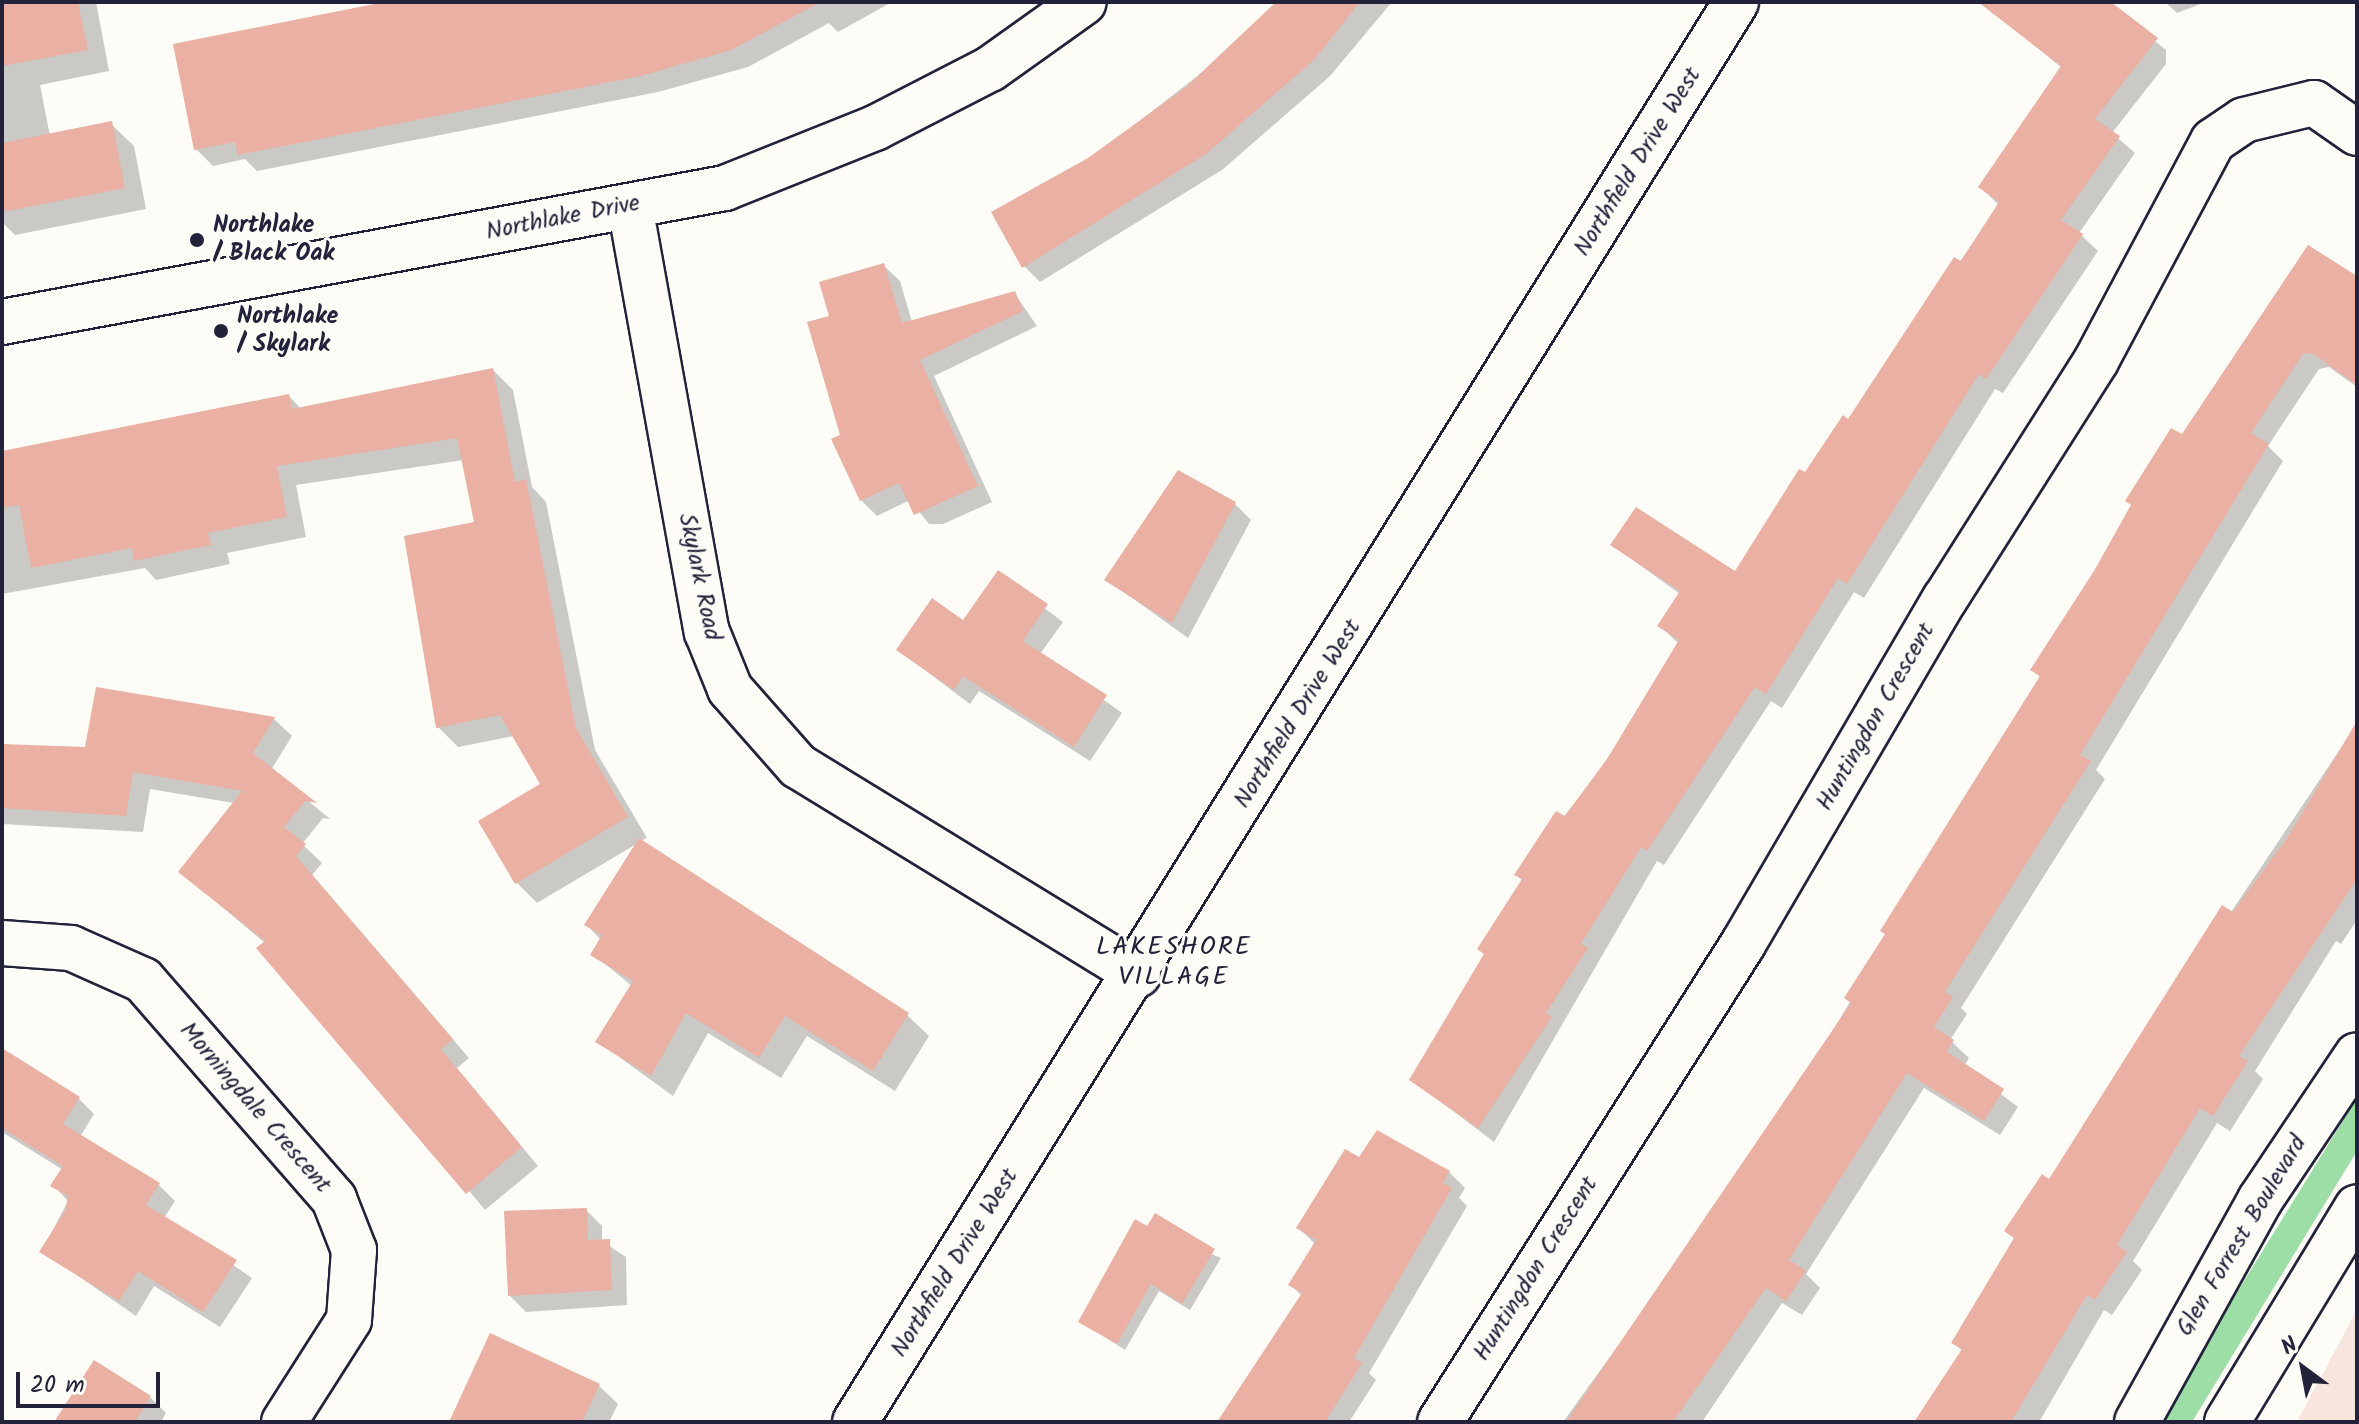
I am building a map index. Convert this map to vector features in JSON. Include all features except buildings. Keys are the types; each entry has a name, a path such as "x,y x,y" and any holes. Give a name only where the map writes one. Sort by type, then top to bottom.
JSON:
{"street":[{"name":"Northlake Drive","path":"2,322 725,188 875,128 990,69 1084,2"},
{"name":"Northfield Drive West","path":"855,1422 1138,974 1736,2"},
{"name":"Huntingdon Crescent","path":"1440,1422 1743,944 1945,599 2096,361 2213,141 2244,120 2314,103 2357,133"},
{"name":"Skylark Road","path":"630,206 707,632 730,689 798,766 1138,974"},
{"name":"Morningdale Crescent","path":"2,943 71,948 143,980 334,1199 354,1250 349,1320 284,1422"},
{"name":"Glen Forrest Boulevard","path":"2137,1422 2260,1200 2357,1055"},
{"path":"2227,1422 2357,1207"}],"shaded area":[{"path":"2357,1310 2357,1422 2297,1422"}],"green space":[{"path":"2357,1098 2357,1151 2192,1422 2157,1422"}],"place":[{"name":"Northlake / Black Oak","path":"197,240"},
{"name":"Northlake / Skylark","path":"221,331"}],"district":[{"name":"LAKESHORE VILLAGE","path":"1174,963"}]}
